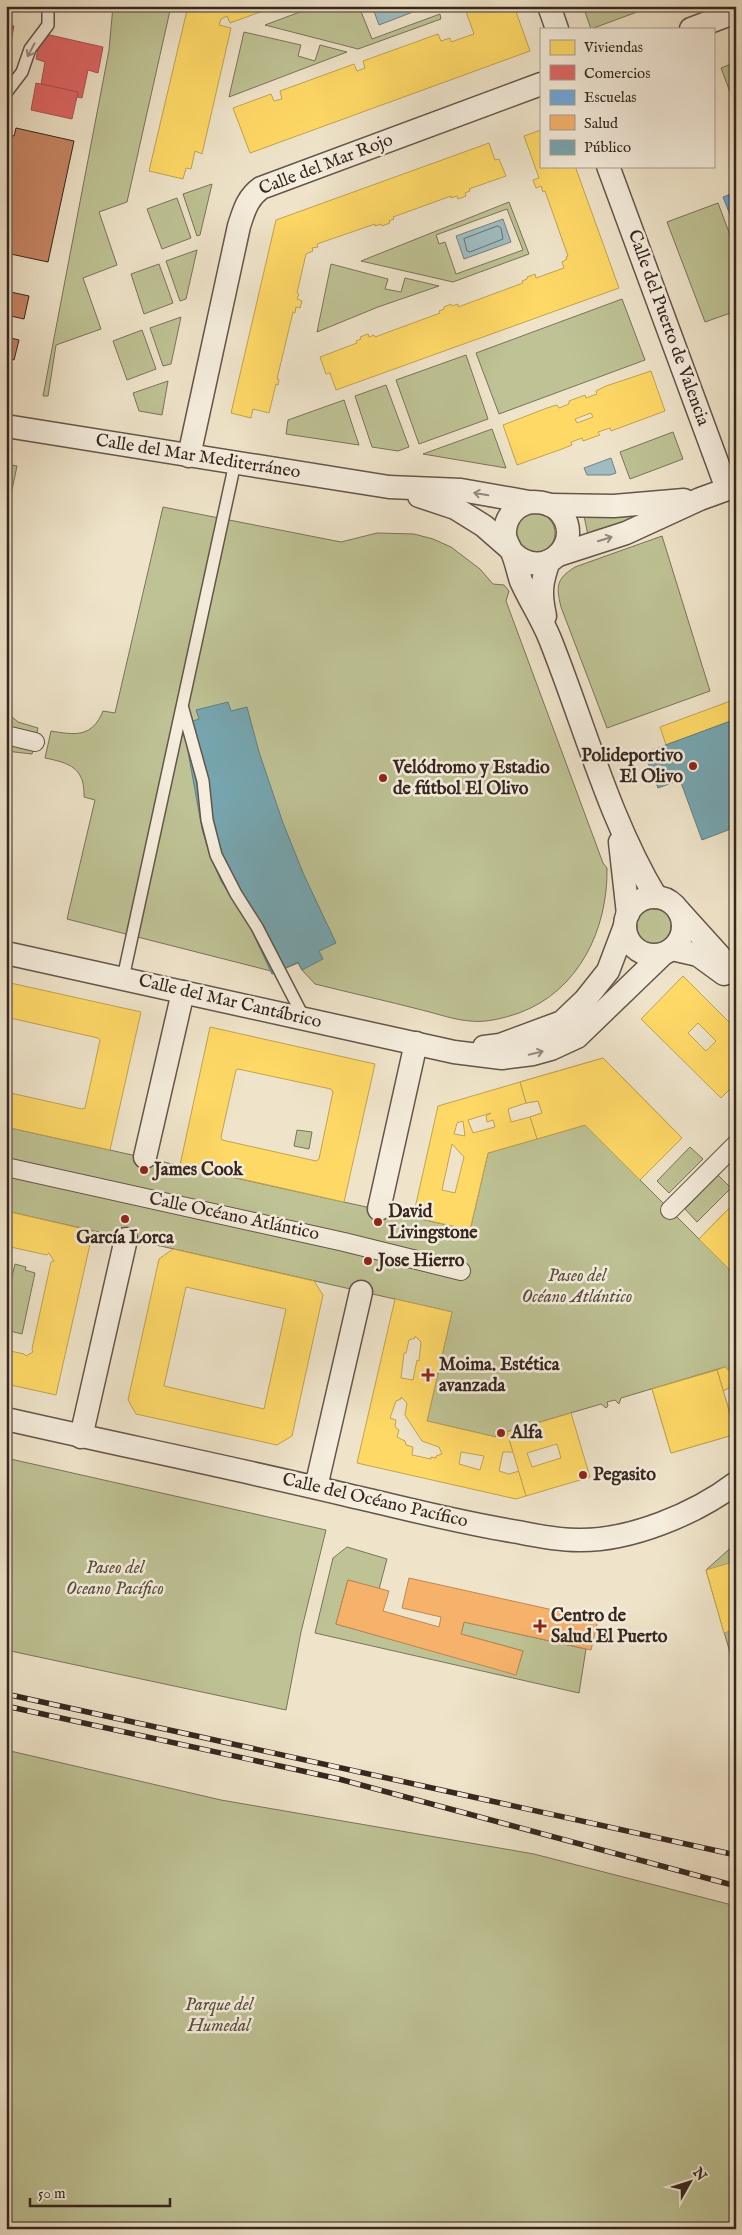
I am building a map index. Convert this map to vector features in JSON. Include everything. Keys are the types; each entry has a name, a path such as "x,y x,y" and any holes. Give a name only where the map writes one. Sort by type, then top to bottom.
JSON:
{"street":[{"path":"549,6 557,28"},
{"path":"694,28 736,12"},
{"name":"Calle del Mar Rojo","path":"189,456 239,226 247,202 253,193 261,188 540,84"},
{"name":"Calle del Puerto de Valencia","path":"609,168 732,487"},
{"name":"Calle del Mar Mediterráneo","path":"6,426 389,487 461,490 540,503 614,506 700,499"},
{"name":"Calle del Mar Mediterráneo","path":"389,487 456,508 484,526 510,550"},
{"name":"Calle del Mar Mediterráneo","path":"554,558 626,533 700,499 732,487"},
{"path":"549,637 540,597 542,579 554,558 564,547 567,527 558,510 540,503 513,512 508,519 505,528 510,550 521,581 549,637 611,802 644,878 656,897 673,904 736,974"},
{"path":"510,550 529,563 554,558"},
{"path":"6,735 35,742"},
{"path":"611,802 620,843 626,920 631,943 637,950 645,954 667,951 698,955 736,983"},
{"path":"626,920 639,901 656,897"},
{"path":"667,951 678,943 683,927 679,911"},
{"name":"Calle del Mar Cantábrico","path":"602,1015 608,971 626,920"},
{"name":"Calle del Mar Cantábrico","path":"6,952 454,1052 502,1058 533,1054 551,1049 577,1037 667,951"},
{"name":"Calle del Mar Cantábrico","path":"454,1052 500,1045 562,1022 585,1000 608,971"},
{"path":"145,1157 183,992"},
{"path":"379,1210 416,1043"},
{"path":"670,1210 736,1144"},
{"name":"Calle Océano Atlántico","path":"6,1167 461,1270"},
{"path":"81,1436 126,1239"},
{"path":"316,1487 362,1292"},
{"name":"Calle del Océano Pacífico","path":"6,1419 499,1529 550,1538 579,1540 607,1538 649,1527 678,1517 702,1505 736,1483"}],"lane":[{"path":"6,93 22,72 30,49 48,25 48,6"},
{"path":"123,978 235,463"},
{"path":"182,706 203,781 207,820 216,855 236,894 257,927 304,1018"}],"green space":[{"path":"113,6 171,6 127,202 99,212 117,265 83,278 101,329 56,345 48,396 43,396 109,50"},
{"path":"316,6 349,6 350,11 360,9 372,39 440,14 441,19 358,49 265,25"},
{"path":"583,6 635,6 637,12 591,28"},
{"path":"244,32 301,45 298,56 315,61 320,45 347,52 229,97"},
{"path":"736,62 736,108 721,68"},
{"path":"212,184 200,235 197,236 183,194"},
{"path":"177,198 191,238 162,249 147,209"},
{"path":"509,202 529,254 453,282 361,261","holes":["507,209 523,250 456,274 445,242 439,244 436,235"]},
{"path":"718,203 736,251 736,311 705,322 667,222"},
{"path":"197,250 186,299 180,301 166,261"},
{"path":"159,264 173,303 144,314 131,274"},
{"path":"331,264 388,279 385,289 401,292 405,278 439,286 378,307 317,332"},
{"path":"622,299 645,360 499,414 476,353"},
{"path":"181,317 171,364 163,366 150,328"},
{"path":"142,330 156,369 127,380 113,341"},
{"path":"466,355 488,419 419,444 396,380"},
{"path":"168,381 162,415 139,411 133,393"},
{"path":"386,385 409,447 398,451 372,447 355,396"},
{"path":"344,400 359,445 286,434 288,420"},
{"path":"492,429 506,468 423,454"},
{"path":"673,432 683,459 630,479 620,452"},
{"path":"6,464 17,466 8,509 6,509"},
{"name":"Velódromo y Estadio de fútbol El Olivo","path":"163,507 341,542 377,533 414,534 433,539 451,547 480,569 493,584 504,585 509,591 506,601 603,863 607,868 606,891 595,935 586,955 573,974 558,990 540,1003 519,1013 489,1021 464,1020 315,984 298,963 272,974 271,971 67,919 95,800 84,797 82,779 74,768 62,762 45,758 51,731 82,733 94,726 103,711 115,713"},
{"path":"655,509 589,540 583,511"},
{"path":"539,513 546,516 552,522 555,533 554,541 546,550 539,553 531,553 524,550 516,541 515,529 518,522 527,514"},
{"path":"662,536 710,691 607,728 561,607 558,594 559,584 564,575 575,567"},
{"path":"6,712 18,722 38,728 32,754 6,751"},
{"path":"653,908 660,909 666,913 670,919 670,933 666,939 660,943 653,944 646,943 640,939 636,933 635,926 636,919 640,913 646,909"},
{"name":"Paseo del Océano Atlántico","path":"585,1125 736,1276 736,1362 728,1370 725,1367 621,1398 619,1404 615,1400 607,1402 608,1406 606,1408 601,1404 496,1435 496,1437 427,1421 452,1312 6,1211 6,1127 470,1230 488,1153"},
{"path":"297,1130 312,1132 309,1149 294,1146"},
{"path":"690,1147 703,1159 669,1193 657,1181"},
{"path":"718,1175 731,1188 697,1222 685,1209"},
{"path":"15,1264 26,1267 25,1270 35,1273 22,1334 6,1330 6,1302"},
{"name":"Paseo del Oceano Pacífico","path":"6,1458 326,1530 301,1632 286,1710 6,1650"},
{"path":"736,1543 736,1673 706,1570"},
{"path":"347,1547 387,1559 379,1589 348,1580 336,1624 516,1674 523,1651 461,1634 464,1622 586,1649 579,1693 315,1633 333,1558"},
{"name":"Parque del Humedal","path":"6,1750 221,1800 534,1854 736,1906 736,2229 6,2229"}],"water":[{"path":"372,6 426,6 426,7 379,25"},
{"path":"503,219 511,242 464,259 456,236"},
{"path":"611,458 616,473 610,475 587,475 584,468"}],"building: Viviendas":[{"path":"188,6 277,6 230,23 227,16 221,19 219,25 231,28 202,154 195,151 191,169 186,168 183,179 149,171"},
{"path":"464,6 514,6 530,51 250,153 233,108 271,94 274,101 282,99 280,91 354,64 357,71 365,68 363,61 438,34 441,41 450,38 451,42 474,34"},
{"path":"540,130 540,168 576,168 619,288 336,390 330,373 326,374 320,357 357,343 356,341 361,339 360,337 368,334 369,337 374,335 375,337 440,313 439,311 451,304 452,306 458,304 458,307 523,283 522,281 527,279 527,277 535,274 536,278 564,268 562,262 568,256 545,191 543,192 541,186 536,188 533,180 539,178 524,136"},
{"path":"489,143 495,160 499,159 506,176 469,189 470,191 465,193 466,196 458,199 457,196 451,198 451,196 393,217 394,219 389,221 390,223 382,226 381,224 375,226 375,224 317,244 318,247 312,248 313,251 306,254 297,293 299,294 297,299 302,301 300,308 296,307 295,313 293,312 277,379 279,379 278,385 276,384 269,413 253,409 251,418 231,413 276,220"},
{"path":"651,371 665,411 611,431 610,428 598,432 600,435 583,441 582,438 571,442 572,445 517,465 503,425 547,408 557,405 559,408 569,404 569,401 585,395 586,398 597,394 596,391","holes":["591,413 593,417 577,423 575,419"]},
{"path":"736,699 736,719 666,745 660,727"},
{"path":"683,976 736,1029 736,1083 721,1098 641,1019","holes":["698,1023 716,1041 706,1051 688,1033"]},
{"path":"6,982 141,1012 110,1150 6,1127 6,1092 82,1109 85,1108 100,1040 6,1017"},
{"path":"210,1027 375,1064 344,1202 180,1165","holes":["238,1069 331,1089 333,1092 319,1159 316,1161 222,1140 221,1137 236,1070"]},
{"path":"603,1058 682,1138 640,1180 585,1125 537,1139 530,1117 542,1113 538,1101 526,1103 520,1082","holes":["591,1085 597,1091 589,1100 572,1105 568,1092","616,1105 634,1123 625,1133 607,1115"]},
{"path":"603,1058 682,1138 640,1180 585,1125 537,1139 530,1117 542,1113 538,1101 526,1103 520,1082"},
{"path":"520,1082 526,1103 508,1109 511,1122 530,1117 537,1139 488,1153 470,1230 413,1217 438,1106","holes":["491,1113 486,1116 487,1122 493,1120 495,1127 473,1133 468,1120","463,1121 465,1136 454,1134 457,1123","452,1144 464,1157 455,1193 442,1190"]},
{"path":"736,1201 736,1276 699,1239"},
{"path":"736,1201 736,1276 699,1239"},
{"path":"6,1211 93,1231 56,1395 6,1384 6,1350 26,1356 33,1352 32,1349 51,1262 54,1261 49,1253 47,1255 6,1246"},
{"path":"173,1249 314,1281 323,1295 292,1436 277,1445 136,1414 128,1400 159,1259","holes":["186,1287 286,1309 264,1409 164,1386"]},
{"path":"395,1299 452,1312 427,1421 496,1437 496,1435 507,1432 513,1452 503,1452 499,1471 509,1474 519,1471 526,1496 516,1499 357,1463","holes":["415,1336 421,1342 419,1361 417,1360 413,1380 401,1378 404,1353 406,1353 409,1340 415,1338","401,1397 407,1403 405,1415 422,1441 439,1447 442,1454 436,1456 436,1458 431,1457 431,1459 412,1455 413,1447 406,1445 405,1441 397,1437 399,1430 395,1427 396,1420 390,1418 396,1401 401,1399","461,1452 484,1456 480,1470 459,1464"]},
{"path":"736,1362 736,1389 732,1386 723,1391 717,1370 725,1367 728,1370"},
{"path":"736,1362 736,1389 732,1386 723,1391 717,1370 725,1367 728,1370"},
{"path":"717,1370 736,1434 671,1453 652,1389","holes":["712,1398 716,1413 686,1422 682,1407"]},
{"path":"717,1370 736,1434 671,1453 652,1389"},
{"path":"736,1407 736,1433 729,1409"},
{"path":"736,1407 736,1433 729,1409"},
{"path":"571,1413 590,1477 526,1496 507,1432","holes":["557,1444 561,1458 532,1467 527,1453"]},
{"path":"736,1561 736,1589 730,1591 736,1608 736,1629 724,1633 706,1570"}],"building: Comercios":[{"path":"6,25 14,26 11,42 6,41"},
{"path":"41,33 103,47 98,73 88,70 82,98 77,97 78,92 41,84 45,62 36,59"},
{"path":"36,83 78,92 72,119 31,110"}],"building: Escuelas":[{"path":"736,192 736,230 723,197"}],"building: Salud":[{"name":"Centro de Salud El Puerto","path":"409,1578 598,1620 591,1650 464,1622 461,1634 523,1651 516,1675 336,1624 348,1580 389,1591 383,1611 439,1627 441,1617 402,1608"}],"building: Público":[{"path":"228,702 231,711 247,707 259,752 283,823 304,875 336,943 319,951 323,959 302,970 298,962 272,974 250,927 221,881 210,856 202,829 183,724 199,719 196,710"},
{"name":"Polideportivo El Olivo","path":"736,719 736,827 702,840 680,780 658,788 644,753"}],"building: Otros":[{"path":"16,128 74,141 48,262 6,253 6,134 14,136"},
{"path":"6,291 29,296 24,319 6,315"},
{"path":"6,337 19,340 14,360 6,358"}],"railway":[{"path":"6,1694 736,1855"},
{"path":"6,1706 339,1779 736,1886"}],"place":[{"name":"Polideportivo El Olivo","path":"693,766"},
{"name":"Velódromo y Estadio de fútbol El Olivo","path":"383,778"},
{"name":"James Cook","path":"144,1170"},
{"name":"García Lorca","path":"125,1219"},
{"name":"David Livingstone","path":"378,1222"},
{"name":"Jose Hierro","path":"368,1261"},
{"name":"Moima. Estética avanzada","path":"428,1375"},
{"name":"Alfa","path":"501,1433"},
{"name":"Pegasito","path":"583,1475"},
{"name":"Centro de Salud El Puerto","path":"540,1626"}]}
